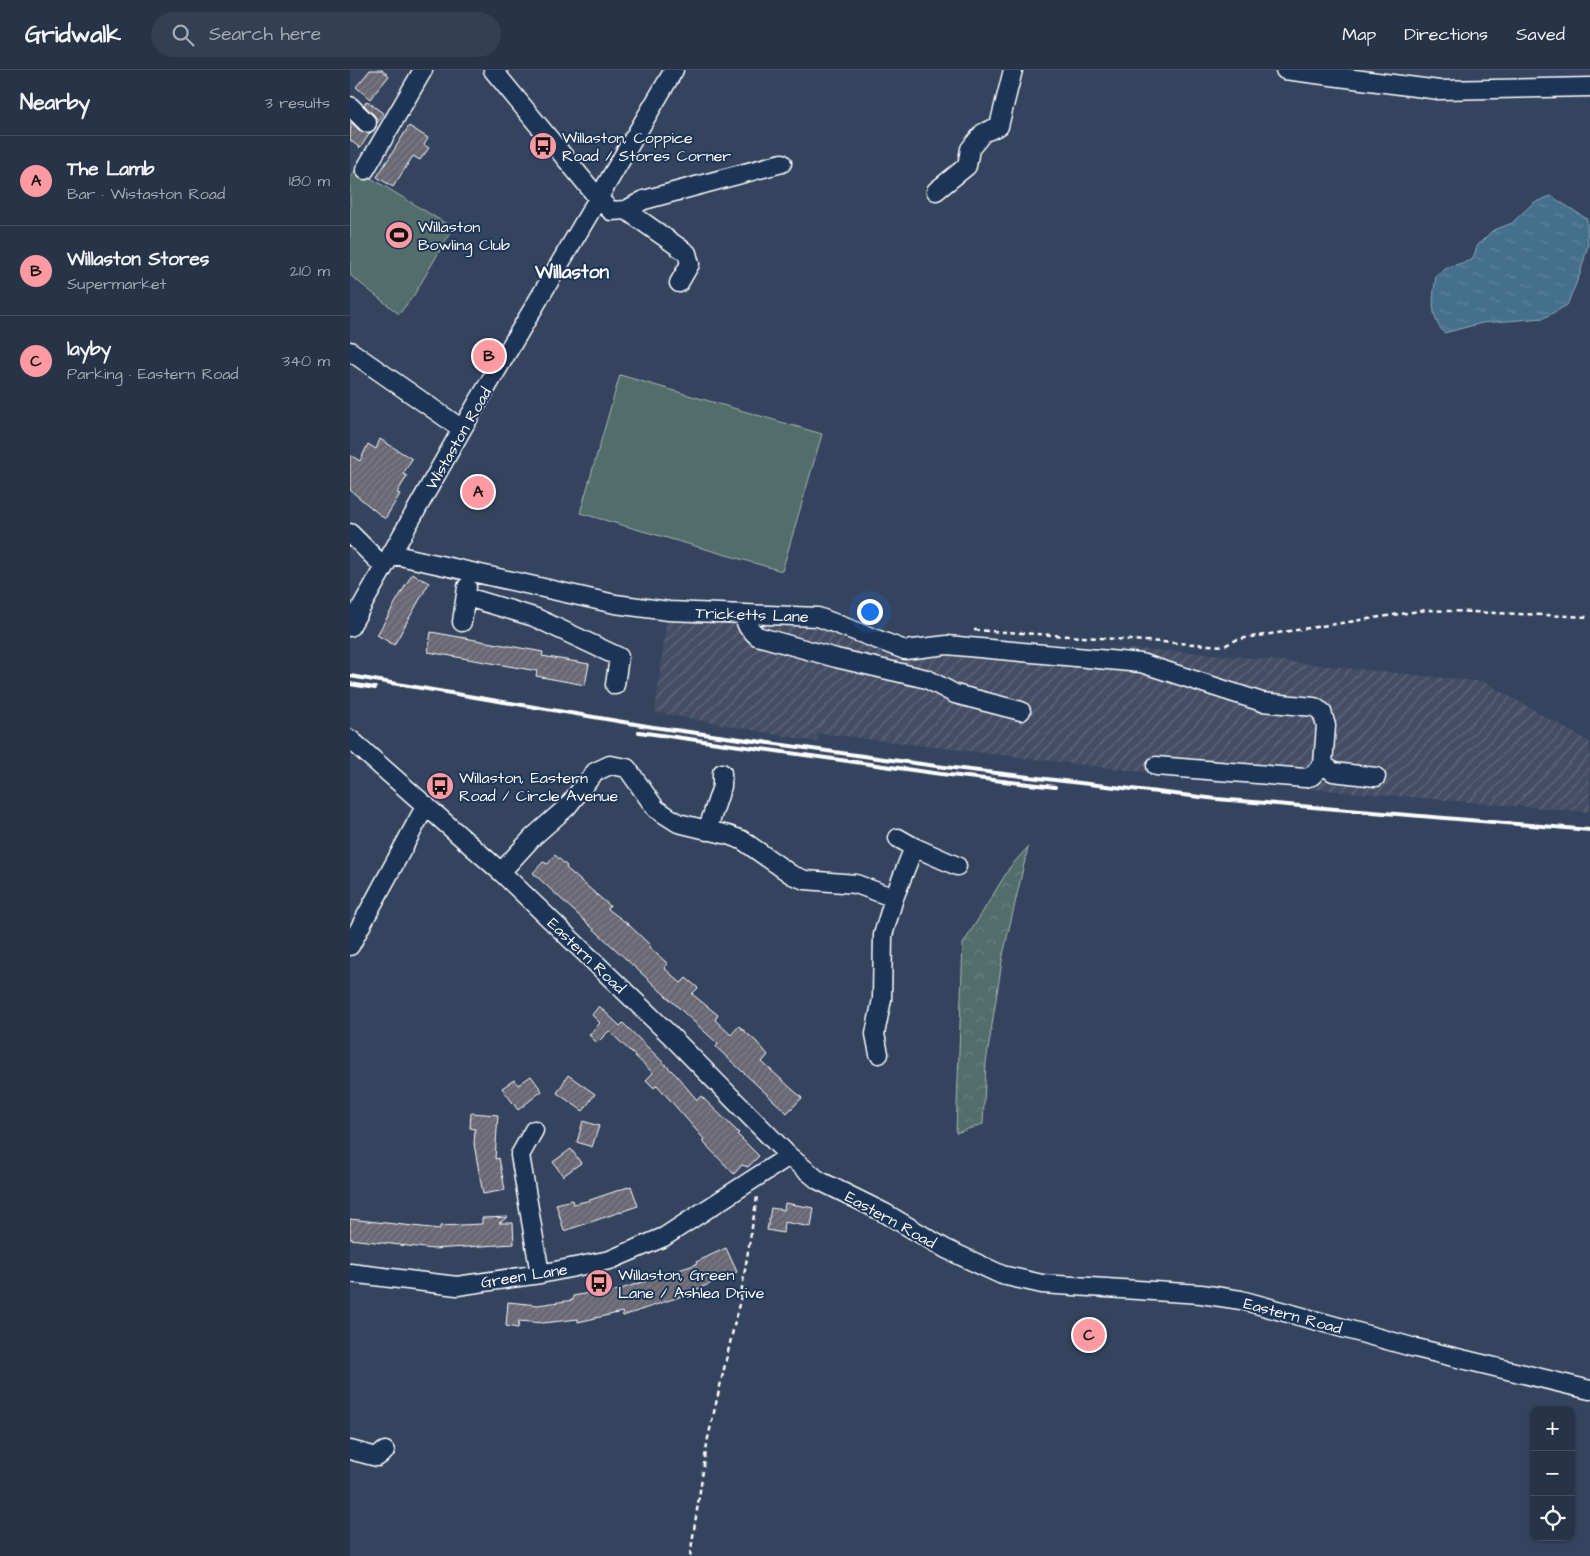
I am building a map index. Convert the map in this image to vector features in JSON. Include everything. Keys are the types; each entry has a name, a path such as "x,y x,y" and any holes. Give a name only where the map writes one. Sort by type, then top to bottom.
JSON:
{"street":[{"path":"365,170 423,70"},
{"path":"493,70 598,198 611,211 626,210 644,200 782,163"},
{"name":"Wistaston Road","path":"350,627 462,429 674,70"},
{"path":"936,191 967,166 970,149 983,133 999,126 1013,70"},
{"path":"1285,70 1330,73 1439,90 1590,87"},
{"path":"350,106 367,123"},
{"path":"626,210 687,253 690,264 679,283"},
{"path":"350,351 462,429"},
{"path":"350,533 388,561"},
{"name":"Tricketts Lane","path":"388,561 468,571 615,604 669,611 818,617 905,650 947,645 1140,663 1262,702 1314,707 1322,712 1326,726 1323,764"},
{"path":"462,622 467,597 468,571"},
{"path":"467,597 534,617 619,657 615,686"},
{"path":"742,614 748,628 757,636 836,658 927,679 954,694 1021,711"},
{"name":"Eastern Road","path":"350,739 501,872 669,1034 789,1156 818,1180 885,1213 946,1249 1002,1275 1042,1284 1201,1294 1241,1300 1412,1347 1590,1390"},
{"path":"1156,766 1305,778 1312,776 1323,764 1333,772 1376,777"},
{"path":"501,872 533,837 567,807 595,772 610,765 619,765 633,774 650,802 666,817 742,840 786,872 805,880 856,884 894,898"},
{"path":"707,830 722,786 722,773"},
{"path":"350,946 426,805"},
{"path":"898,838 957,866"},
{"path":"879,1054 875,1034 882,998 883,936 894,898 914,847"},
{"path":"534,1130 520,1155 540,1274"},
{"name":"Green Lane","path":"350,1272 457,1286 540,1274 610,1260 664,1237 789,1156"},
{"path":"350,1450 380,1460"}],"path":[{"path":"972,630 1224,646 1238,639 1426,610 1590,617"},
{"path":"690,1556 708,1438 740,1300 759,1184 754,1177"}],"shaded area":[{"path":"667,617 807,620 901,654 1049,647 1133,649 1202,653 1484,682 1590,742 1590,812 1217,781 819,733 817,742 655,712"}],"green space":[{"name":"Willaston Bowling Club","path":"356,169 453,228 414,295 399,314 350,275 350,179"},
{"path":"620,375 822,434 782,571 580,513"},
{"path":"1028,847 1003,955 986,1063 983,1124 956,1133 963,944 1010,867"}],"water":[{"path":"1551,196 1587,219 1588,245 1580,274 1567,305 1544,318 1482,323 1444,333 1436,320 1433,306 1436,276 1448,267 1472,260 1478,245 1492,231 1512,223 1533,203"}],"building":[{"path":"370,70 382,70 389,76 370,99 356,87"},
{"path":"367,101 384,114 377,123 375,116 364,105"},
{"path":"351,122 360,131 370,133 360,148 350,140"},
{"path":"409,126 428,138 424,145 429,148 420,160 413,156 393,187 377,177"},
{"path":"380,439 412,459 403,474 407,476 397,493 400,494 385,519 350,490 350,455 360,461 368,444 376,449"},
{"path":"412,574 429,583 394,645 377,635"},
{"path":"431,632 543,652 542,656 589,664 585,685 536,676 537,671 428,652"},
{"path":"555,855 567,866 566,868 610,906 608,909 628,924 650,945 649,947 668,964 664,968 681,983 686,978 698,988 692,994 718,1015 715,1020 731,1035 739,1026 759,1044 768,1055 762,1062 802,1098 787,1113 716,1047 718,1044 533,873 543,862 548,864"},
{"path":"599,1006 620,1026 623,1023 676,1075 697,1100 701,1096 739,1133 737,1134 759,1156 748,1167 742,1165 734,1174 702,1141 704,1139 657,1085 654,1088 646,1080 653,1073 609,1031 597,1043 589,1035 600,1023 592,1015"},
{"path":"568,1075 595,1094 583,1111 557,1093"},
{"path":"531,1076 542,1091 518,1110 502,1088 514,1080 518,1085"},
{"path":"471,1113 498,1115 495,1159 499,1158 505,1190 483,1194 474,1144 475,1129 470,1128"},
{"path":"583,1121 599,1126 592,1147 577,1142"},
{"path":"571,1149 581,1163 563,1176 553,1162"},
{"path":"631,1186 638,1206 564,1231 556,1204 572,1200 573,1204 587,1201"},
{"path":"785,1203 814,1208 811,1227 784,1222 783,1233 767,1230 771,1208 784,1210"},
{"path":"508,1217 499,1223 513,1223 514,1244 433,1249 350,1239 350,1219 440,1229 440,1226 482,1224 482,1218"},
{"path":"726,1248 737,1272 679,1297 623,1316 622,1312 578,1322 578,1319 543,1323 519,1321 518,1328 506,1326 508,1302 538,1305 573,1300 573,1296 605,1290 606,1294 697,1264 696,1262"}],"railway":[{"path":"350,676 653,727 936,766 1217,799 1590,830"},
{"path":"350,684 375,688"},
{"path":"639,732 941,774 1055,787"}],"place":[{"name":"Willaston, Coppice Road / Stores Corner","path":"543,146"},
{"name":"Willaston Bowling Club","path":"399,235"},
{"name":"Willaston Stores","path":"489,356"},
{"name":"The Lamb","path":"478,492"},
{"name":"Willaston, Eastern Road / Circle Avenue","path":"440,786"},
{"name":"Willaston, Green Lane / Ashlea Drive","path":"599,1283"},
{"name":"layby","path":"1089,1335"}],"district":[{"name":"Willaston","path":"572,271"}]}
